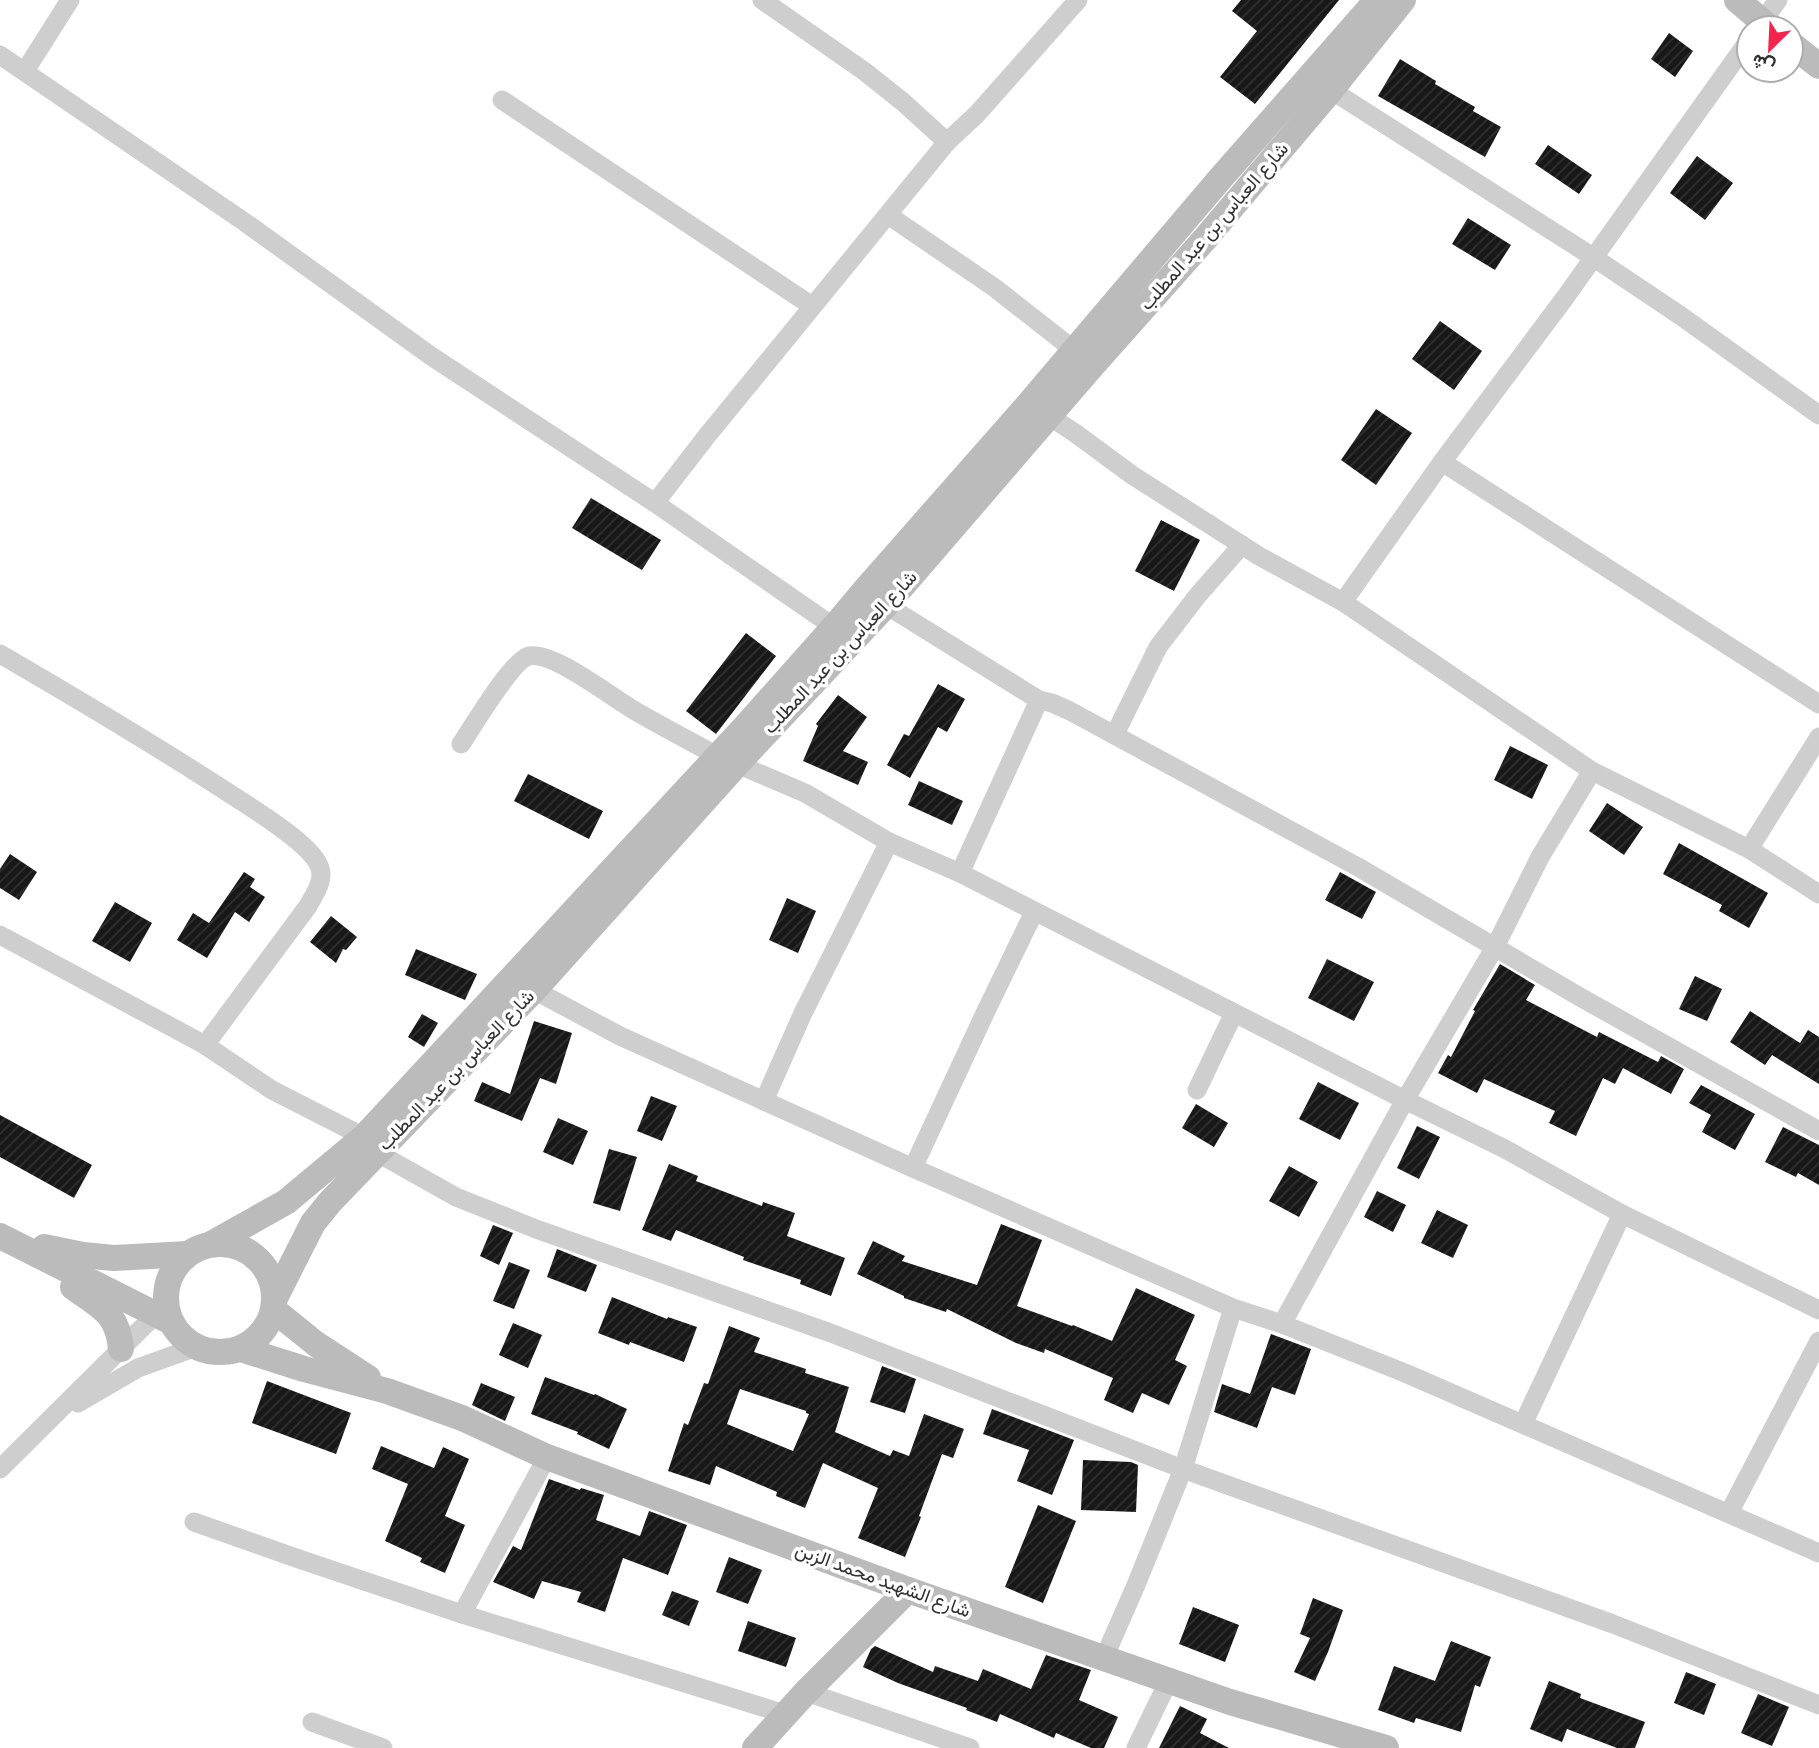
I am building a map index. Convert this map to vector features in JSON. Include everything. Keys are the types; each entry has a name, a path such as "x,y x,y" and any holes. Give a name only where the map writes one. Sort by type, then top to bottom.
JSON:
{"street":[{"path":"24,71 70,0"},
{"path":"762,0 864,71 947,142"},
{"path":"655,503 714,426 947,142 977,114 1078,0"},
{"name":"شارع العباس بن عبد المطلب","path":"200,1249 286,1202 370,1144 534,990 727,760 743,729 1377,0"},
{"name":"شارع العباس بن عبد المطلب","path":"274,1304 313,1223 370,1144 727,760 886,605 1204,240 1403,0"},
{"path":"1737,0 1748,14"},
{"path":"0,55 246,223 431,356 655,503 834,627"},
{"path":"1805,55 1819,66"},
{"path":"1343,602 1442,462 1735,63"},
{"path":"1331,90 1593,257 1819,415"},
{"path":"502,100 812,306"},
{"path":"888,215 995,288 1074,350"},
{"path":"1049,416 1132,475 1259,556 1343,602 1592,771 1749,849 1819,894"},
{"path":"1442,462 1819,704"},
{"path":"1115,734 1158,647 1198,595 1242,545"},
{"path":"886,605 1039,700 1070,711 1115,734 1358,867 1580,997 1819,1131"},
{"path":"0,654 174,757 262,815 308,850 317,861 321,869 321,879 313,897 205,1045"},
{"path":"461,744 521,661 529,656 541,657 568,668 635,711 727,760 805,793 889,842 960,873 1505,1149 1622,1214 1819,1310"},
{"path":"960,873 1039,700"},
{"path":"1749,849 1819,737"},
{"path":"1282,1324 1405,1100 1495,947 1540,857 1592,771"},
{"path":"764,1101 803,1013 889,842"},
{"path":"913,1168 1034,912"},
{"path":"1,940 205,1045 272,1090 370,1144 456,1197 536,1229 828,1332 1183,1469 1613,1624 1819,1705"},
{"path":"534,990 620,1036 913,1168 1233,1308 1282,1324 1405,1373 1819,1553"},
{"path":"1197,1090 1234,1013"},
{"path":"1523,1424 1622,1214"},
{"path":"0,1236 110,1315 118,1327 121,1349"},
{"path":"0,1236 52,1249 114,1258 235,1245 256,1257 270,1275 274,1304 267,1326 256,1339 241,1349 218,1353 196,1347 181,1337 164,1314 0,1236"},
{"path":"0,1469 121,1349 164,1314 167,1282 175,1266 200,1249"},
{"name":"شارع الشهيد محمد الزبن","path":"274,1304 316,1345 387,1391"},
{"path":"1104,1658 1183,1469 1233,1308"},
{"path":"1730,1513 1819,1341"},
{"path":"50,1420 138,1368 196,1347"},
{"name":"شارع الشهيد محمد الزبن","path":"241,1349 387,1391 462,1418 547,1457 908,1590 1243,1706 1386,1748"},
{"path":"461,1614 547,1457"},
{"path":"194,1522 461,1614 785,1714"},
{"path":"755,1748 806,1692 908,1590"},
{"path":"1136,1748 1169,1680"},
{"path":"806,1692 970,1748"},
{"path":"312,1722 383,1748"}],"building":[{"path":"1241,0 1339,0 1255,104 1220,77 1257,31 1232,11"},
{"path":"1669,33 1693,51 1675,77 1651,59"},
{"path":"1400,59 1436,81 1435,84 1475,107 1473,111 1501,127 1485,157 1378,96"},
{"path":"1548,145 1592,175 1579,194 1535,164"},
{"path":"1697,156 1733,183 1705,220 1670,193"},
{"path":"1468,218 1511,245 1495,270 1452,244"},
{"path":"1440,321 1482,351 1454,390 1412,359"},
{"path":"1376,409 1412,433 1376,485 1341,460"},
{"path":"591,498 661,540 642,570 572,528"},
{"path":"1161,520 1200,540 1174,591 1135,571"},
{"path":"746,633 776,656 716,734 686,711"},
{"path":"938,684 965,699 947,732 938,727 910,778 887,765 904,734 909,736"},
{"path":"838,695 867,717 843,751 868,762 858,785 803,761 818,726 816,724"},
{"path":"1510,746 1548,765 1532,799 1494,780"},
{"path":"528,774 603,811 589,839 514,801"},
{"path":"919,781 963,801 952,825 908,805"},
{"path":"1607,803 1643,827 1624,855 1589,831"},
{"path":"1679,843 1768,893 1749,928 1719,911 1722,905 1663,874"},
{"path":"10,854 37,872 19,900 0,888 0,869"},
{"path":"244,872 255,879 250,887 265,897 249,922 235,912 207,958 177,940 193,913 209,923"},
{"path":"1340,872 1376,892 1362,919 1325,900"},
{"path":"787,898 816,911 798,953 769,940"},
{"path":"115,902 152,923 130,962 92,941"},
{"path":"331,916 357,937 346,950 343,949 336,963 310,942"},
{"path":"416,949 477,974 465,1000 405,975"},
{"path":"1327,959 1374,982 1354,1021 1308,998"},
{"path":"1500,964 1535,985 1526,1000 1597,1037 1599,1032 1658,1062 1661,1056 1684,1069 1671,1094 1623,1068 1615,1084 1603,1078 1576,1136 1549,1123 1555,1111 1484,1079 1477,1093 1438,1073 1448,1055 1451,1057 1475,1011 1473,1010"},
{"path":"1695,976 1722,989 1707,1021 1679,1009"},
{"path":"1750,1011 1800,1043 1808,1030 1819,1037 1819,1084 1772,1055 1765,1065 1730,1042"},
{"path":"422,1014 438,1023 424,1047 408,1037"},
{"path":"534,1021 572,1033 556,1084 540,1078 522,1121 474,1101 482,1082 510,1094"},
{"path":"1318,1082 1359,1103 1340,1140 1299,1119"},
{"path":"1701,1085 1755,1114 1735,1150 1702,1132 1711,1115 1689,1103"},
{"path":"651,1096 677,1106 662,1141 637,1131"},
{"path":"1196,1104 1228,1123 1214,1147 1182,1128"},
{"path":"0,1115 92,1165 74,1198 0,1157"},
{"path":"558,1118 588,1131 573,1165 543,1152"},
{"path":"1417,1126 1440,1137 1419,1179 1397,1168"},
{"path":"1783,1127 1819,1145 1819,1185 1798,1173 1796,1177 1765,1162"},
{"path":"609,1149 637,1157 620,1211 593,1203"},
{"path":"669,1164 698,1176 696,1181 762,1206 763,1202 795,1213 787,1236 845,1258 831,1296 800,1284 801,1280 743,1260 744,1257 676,1230 671,1241 642,1230"},
{"path":"1289,1166 1318,1182 1299,1217 1269,1201"},
{"path":"1377,1191 1406,1205 1393,1232 1364,1217"},
{"path":"1437,1210 1468,1225 1453,1258 1421,1243"},
{"path":"1001,1224 1042,1240 1017,1306 1112,1341 1136,1288 1195,1315 1175,1360 1187,1366 1169,1405 1142,1393 1133,1413 1104,1400 1113,1378 1045,1349 1044,1353 1016,1343 947,1309 946,1312 904,1298 857,1274 873,1241 905,1256 902,1261 977,1285"},
{"path":"493,1225 513,1233 499,1265 480,1256"},
{"path":"557,1249 597,1265 586,1292 547,1277"},
{"path":"509,1262 530,1270 514,1309 493,1301"},
{"path":"612,1297 667,1319 668,1317 697,1327 684,1362 598,1333"},
{"path":"513,1323 542,1335 528,1368 499,1355"},
{"path":"729,1326 760,1338 754,1352 849,1387 835,1432 890,1456 893,1450 909,1456 924,1414 964,1429 953,1458 942,1454 905,1557 858,1538 878,1488 823,1463 805,1508 776,1496 777,1492 716,1466 710,1485 668,1471 684,1423 688,1425 704,1383 708,1384","holes":["740,1389 809,1414 793,1451 727,1424"]},
{"path":"1271,1334 1311,1349 1295,1395 1272,1387 1257,1428 1214,1412 1222,1384 1250,1394"},
{"path":"882,1366 916,1379 905,1413 870,1402"},
{"path":"545,1377 595,1394 627,1409 609,1449 577,1434 578,1432 531,1414"},
{"path":"267,1381 351,1413 336,1454 252,1423"},
{"path":"481,1383 515,1397 505,1421 472,1405"},
{"path":"992,1409 1074,1440 1052,1495 1017,1481 1029,1450 983,1434"},
{"path":"381,1446 434,1468 443,1447 469,1459 445,1516 465,1525 445,1573 420,1562 422,1558 385,1541 408,1484 372,1469"},
{"path":"1083,1460 1131,1462 1138,1465 1136,1512 1081,1510"},
{"path":"549,1479 604,1495 596,1520 640,1536 649,1511 687,1525 668,1575 623,1558 605,1612 577,1602 581,1592 542,1581 534,1599 493,1582 513,1546 521,1550"},
{"path":"1038,1505 1076,1521 1043,1603 1005,1587"},
{"path":"729,1557 762,1570 748,1604 716,1592"},
{"path":"672,1591 699,1601 689,1626 662,1615"},
{"path":"1313,1598 1343,1610 1315,1681 1294,1672 1310,1638 1300,1634"},
{"path":"1193,1607 1239,1625 1225,1662 1179,1644"},
{"path":"748,1621 796,1638 786,1667 738,1651"},
{"path":"1451,1641 1491,1657 1480,1687 1475,1685 1461,1732 1416,1718 1414,1723 1378,1710 1394,1666 1435,1681"},
{"path":"875,1646 933,1672 935,1666 978,1681 983,1669 1031,1689 1046,1655 1091,1670 1079,1700 1118,1717 1104,1748 1091,1748 1056,1733 1054,1738 1000,1714 997,1722 863,1667"},
{"path":"1686,1672 1716,1684 1704,1715 1674,1703"},
{"path":"1549,1681 1581,1694 1580,1698 1645,1722 1635,1748 1617,1748 1567,1729 1562,1742 1530,1729"},
{"path":"1758,1694 1789,1707 1772,1746 1741,1733"},
{"path":"1180,1706 1207,1719 1200,1733 1229,1748 1159,1748"}]}
